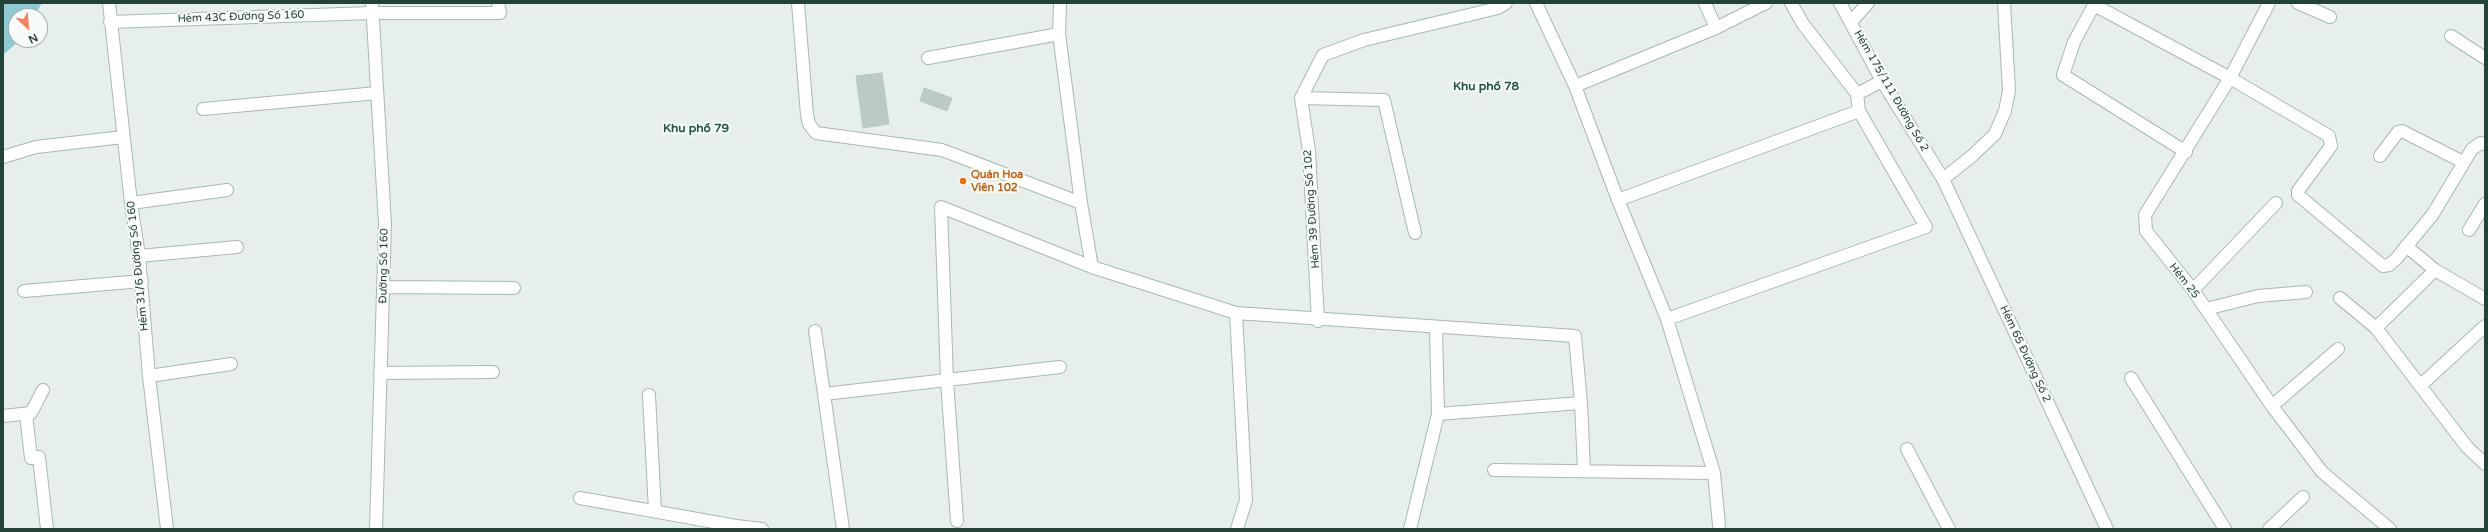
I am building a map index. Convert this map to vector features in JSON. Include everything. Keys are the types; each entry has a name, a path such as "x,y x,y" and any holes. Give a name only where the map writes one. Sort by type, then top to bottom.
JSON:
{"street":[{"name":"Hẻm 31/6 Đường Số 160","path":"109,3 131,203 142,282 149,376 167,529"},
{"name":"Hẻm 43C Đường Số 160","path":"110,22 372,8 500,13 498,3"},
{"path":"798,3 806,115 809,124 816,133 942,150 1081,203"},
{"path":"1060,3 1059,34 1081,203 1092,267"},
{"path":"1415,233 1384,100 1301,98 1323,55 1364,40 1498,8 1506,3"},
{"path":"1536,3 1575,86 1618,200 1667,319 1714,473 1719,525"},
{"path":"1705,3 1716,28"},
{"path":"1575,86 1716,28 1766,3"},
{"path":"1667,319 1926,227 1859,111 1857,94 1803,24 1791,3"},
{"name":"Hẻm 175/111 Đường Số 2","path":"1840,3 1882,80 1943,179"},
{"path":"1851,22 1868,3"},
{"path":"1943,179 1972,156 1995,134 2005,111 2009,91 2004,3"},
{"path":"2298,3 2330,17"},
{"name":"Hẻm 25","path":"2267,4 2230,78 2186,152 2145,215 2146,231 2193,290 2272,406 2322,472 2390,529"},
{"path":"2186,152 2063,75 2074,42 2094,5 2230,78 2329,136 2331,146 2298,191 2301,198 2383,266 2389,265 2433,214 2472,149 2481,144 2485,144"},
{"name":"Đường Số 160","path":"372,8 385,224 385,287 380,373 376,529"},
{"path":"928,58 1059,34"},
{"path":"2451,36 2485,58"},
{"path":"1857,94 1882,80"},
{"path":"204,109 377,93"},
{"name":"Hẻm 39 Đường Số 102","path":"1301,98 1309,151 1318,321"},
{"path":"1618,200 1859,111"},
{"path":"2380,156 2398,132 2402,131 2463,162"},
{"path":"3,157 36,147 124,137"},
{"name":"Hẻm 65 Đường Số 2","path":"1943,179 2107,529"},
{"path":"131,203 227,190"},
{"path":"2193,290 2276,203"},
{"path":"2469,230 2485,204"},
{"path":"957,521 948,380 941,207 1092,267 1236,313 1318,321 1574,336 1581,404 1584,470"},
{"path":"2406,246 2435,270 2485,299"},
{"path":"139,256 236,247"},
{"path":"2376,328 2435,270"},
{"path":"24,291 142,282"},
{"path":"385,287 514,288"},
{"path":"2206,309 2258,296 2306,292"},
{"path":"2340,298 2376,328 2467,447 2485,464"},
{"path":"1236,313 1246,500 1237,529"},
{"path":"2420,386 2485,326"},
{"path":"1410,529 1438,414 1436,328"},
{"path":"815,330 843,529"},
{"path":"2272,406 2338,349"},
{"path":"149,376 231,364"},
{"path":"824,394 1060,367"},
{"path":"380,373 493,372"},
{"path":"2131,378 2225,529"},
{"path":"3,416 32,412 43,390"},
{"path":"649,395 655,511"},
{"path":"1438,414 1581,404"},
{"path":"26,414 31,458 39,458 47,529"},
{"path":"1907,449 1949,529"},
{"path":"1494,470 1584,470 1714,473"},
{"path":"2269,529 2303,497"},
{"path":"580,498 735,527 762,529"}],"water":[{"path":"3,3 42,3 39,8 8,8 8,48 11,48 3,55"}],"building":[{"path":"882,73 889,124 863,128 856,76"},
{"path":"924,88 952,98 947,111 920,101"}],"place":[{"name":"Quán Hoa Viên 102","path":"963,181"}],"district":[{"name":"Khu phố 78","path":"1486,87"},
{"name":"Khu phố 79","path":"696,129"}]}
